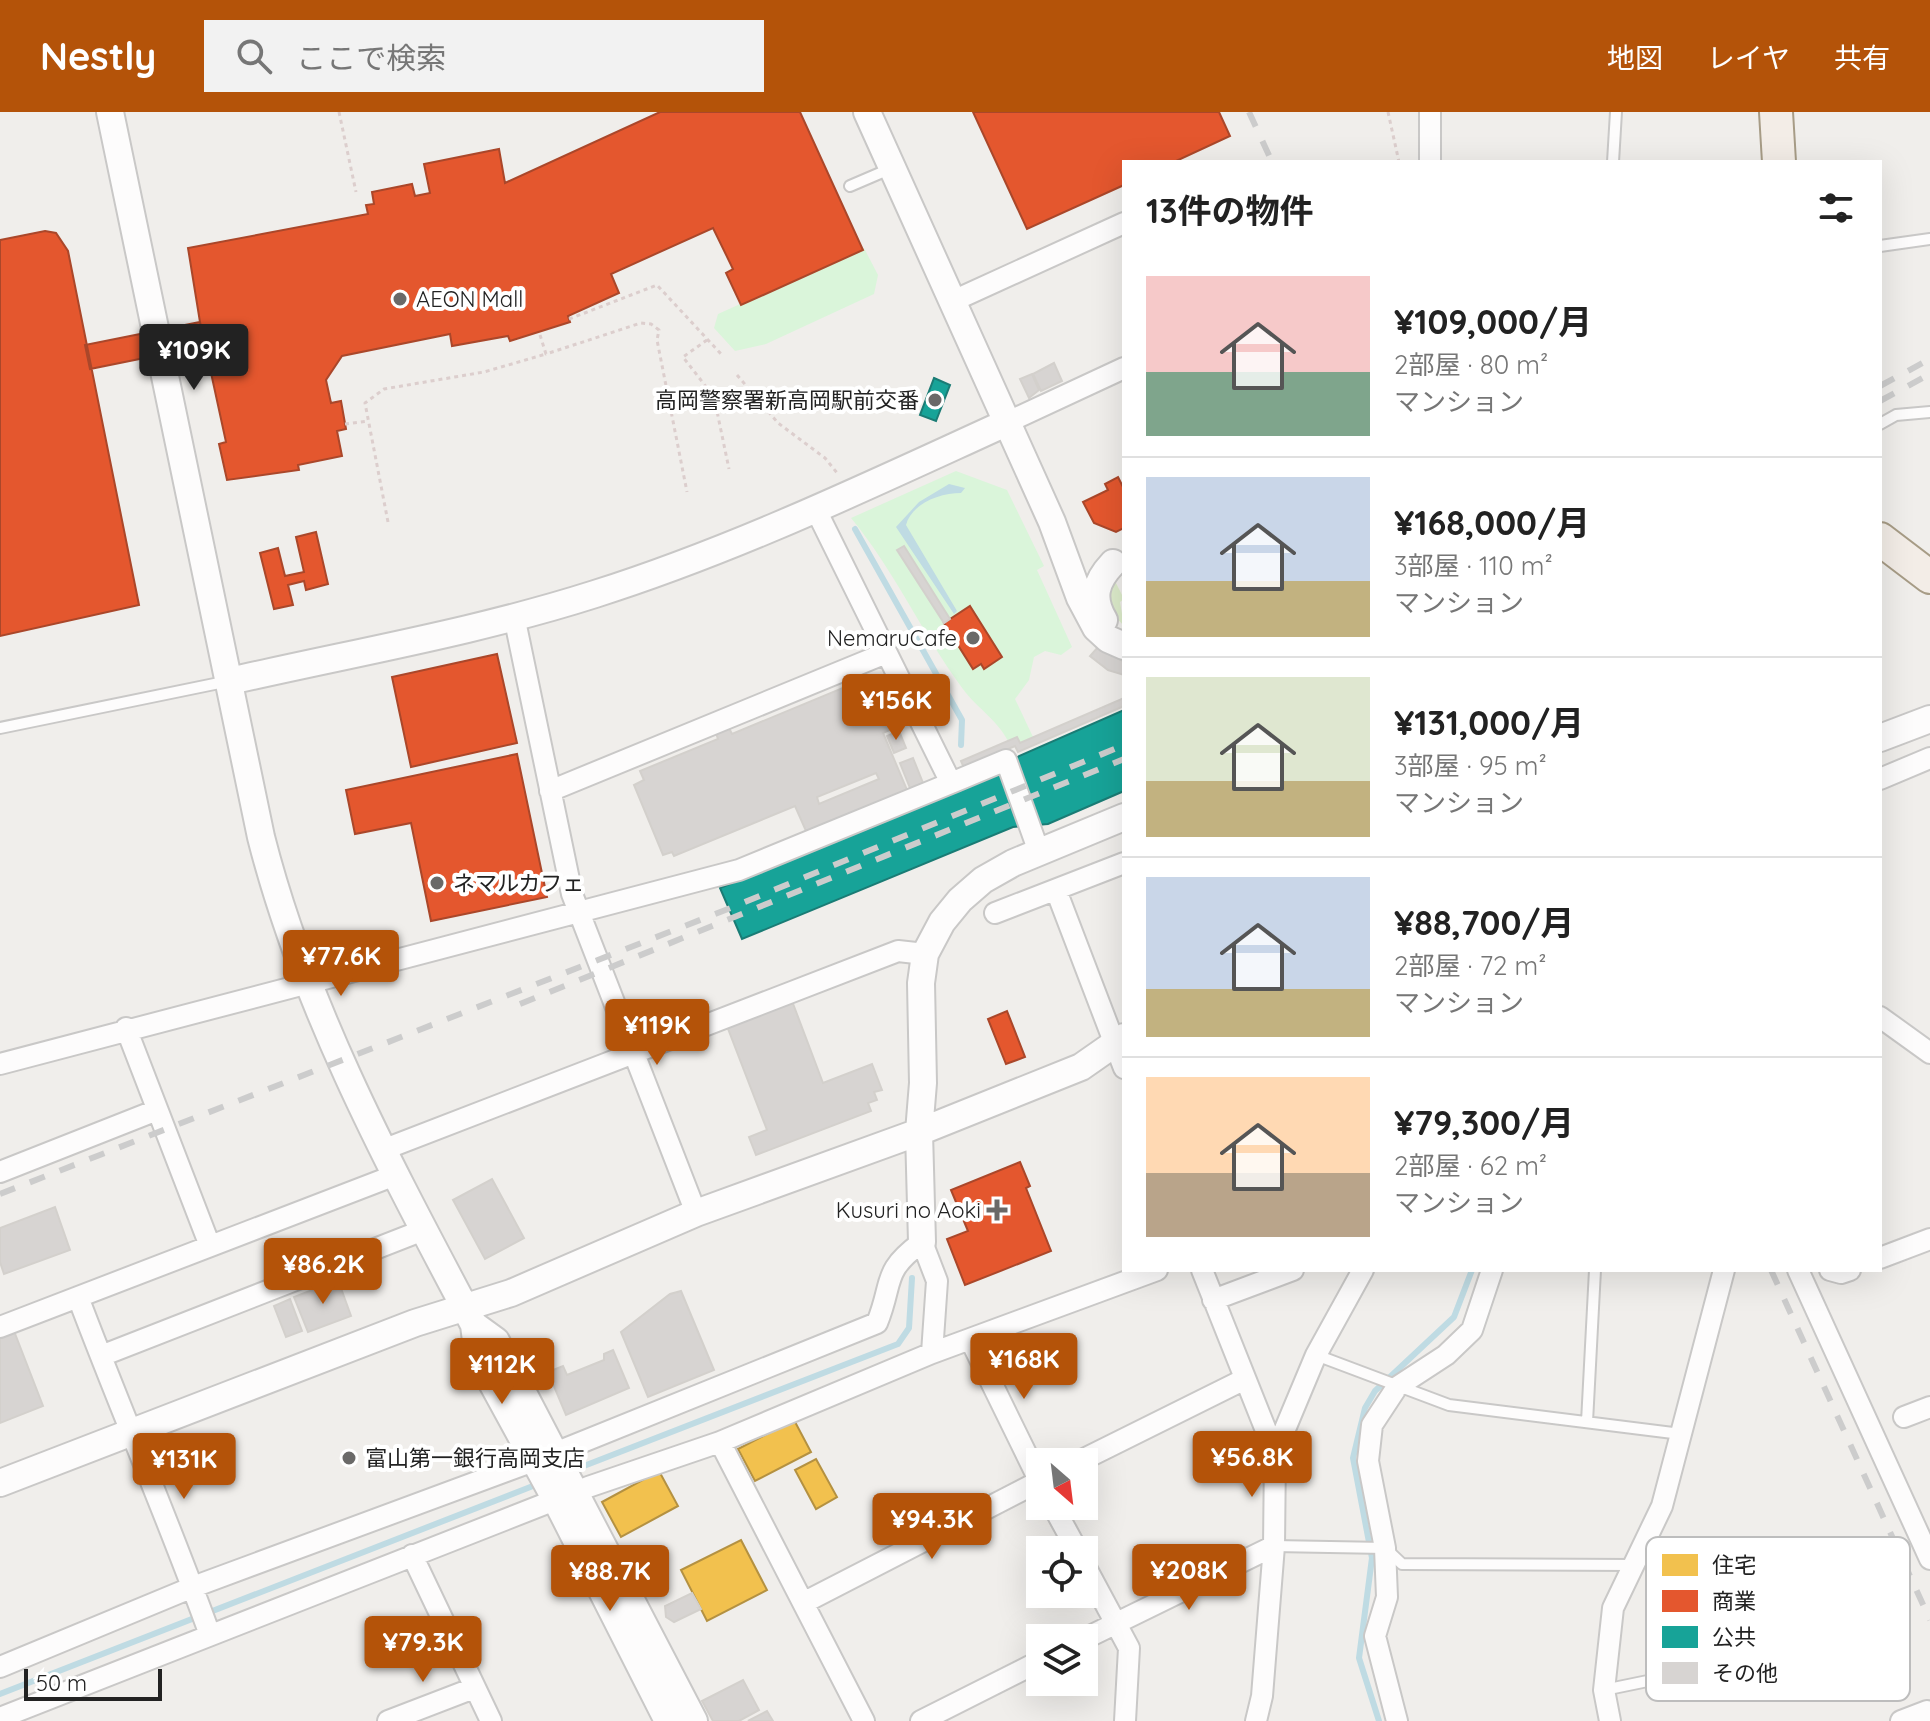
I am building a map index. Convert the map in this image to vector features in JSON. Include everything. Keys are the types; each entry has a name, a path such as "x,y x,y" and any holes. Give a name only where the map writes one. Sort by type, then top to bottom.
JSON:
{"main road":[{"path":"1776,112 1779,160"},
{"path":"1882,541 1930,577"}],"street":[{"path":"110,112 269,867 306,983 470,1317 478,1357 555,1476 694,1721"},
{"path":"867,112 1060,539 1080,598 1096,628 1108,639 1122,644"},
{"path":"1430,112 1430,160"},
{"path":"953,301 1122,224"},
{"path":"230,681 514,616 594,594 681,564 816,510 1122,369"},
{"path":"816,510 951,783"},
{"path":"1060,539 1078,559 1096,566 1118,561"},
{"path":"1118,561 1097,585 1095,598 1109,629 1122,643"},
{"path":"514,616 572,894 696,1213"},
{"path":"550,791 886,653"},
{"path":"1882,737 1930,719"},
{"path":"1882,778 1930,758"},
{"path":"0,1064 126,1028 739,870 1006,760 1039,852"},
{"path":"932,1353 937,1281 922,1242 919,1132 923,1083 921,983 925,954 942,922 960,900 983,880 1039,852 1122,818"},
{"path":"995,913 1122,864"},
{"path":"0,1483 415,1323 470,1317 696,1213 919,1132 1081,1067 1119,1040 1056,890"},
{"path":"385,1149 898,951 925,954"},
{"path":"1882,1019 1928,1057"},
{"path":"126,1028 210,1246"},
{"path":"0,1172 157,1110"},
{"path":"1,1324 398,1174"},
{"path":"101,1356 426,1229"},
{"path":"1882,1257 1930,1239"},
{"path":"0,1718 208,1629 412,1555 555,1476 877,1323 892,1269 902,1256 922,1242"},
{"path":"0,1667 195,1594 555,1476 720,1442 932,1353 1152,1272"},
{"path":"1203,1272 1243,1380 1275,1453"},
{"path":"1213,1300 1288,1272"},
{"path":"1256,1721 1262,1696 1274,1546 1275,1453 1316,1355 1362,1272"},
{"path":"1397,1721 1375,1636 1387,1597 1385,1548 1368,1461 1372,1425 1397,1387 1446,1355 1472,1330 1491,1272"},
{"path":"1647,1537 1662,1506 1723,1272"},
{"path":"1799,1272 1930,1559"},
{"path":"78,1297 208,1629"},
{"path":"970,1339 1026,1453"},
{"path":"1098,1452 1243,1380"},
{"path":"1904,1417 1930,1407"},
{"path":"720,1442 864,1721"},
{"path":"555,1476 668,1721"},
{"path":"805,1602 1026,1488"},
{"path":"1610,1721 1604,1690 1613,1608 1646,1539"},
{"path":"1098,1632 1274,1546"},
{"path":"412,1555 491,1721"},
{"path":"1098,1590 1129,1648 1125,1721"},
{"path":"921,1721 1026,1668"},
{"path":"388,1721 474,1688"},
{"path":"1901,1721 1927,1711 1930,1717"}],"lane":[{"path":"1613,160 1616,112"},
{"path":"850,186 893,168"},
{"path":"1882,246 1930,239"},
{"path":"1882,423 1896,415 1930,412"},
{"path":"0,728 230,681"},
{"path":"1587,1422 1595,1272"},
{"path":"1316,1355 1449,1405 1681,1434"},
{"path":"1274,1546 1385,1548 1402,1564 1633,1565"},
{"path":"1604,1690 1646,1681"}],"path":[{"path":"339,112 356,192"},
{"path":"1388,112 1399,160"},
{"path":"569,319 657,285 722,355"},
{"path":"388,522 365,403 384,389 484,372 641,323 651,324 659,330 657,340 687,492"},
{"path":"540,335 546,354"},
{"path":"707,340 683,357 714,397 729,469"},
{"path":"737,375 778,423 825,458 840,477"},
{"path":"345,424 368,421"}],"green space":[{"path":"864,248 878,275 874,294 766,344 735,351 714,328 718,314"},
{"path":"956,471 1007,490 1044,566 1037,570 1072,647 1061,655 1045,651 1034,657 1029,680 1015,699 1033,737 1020,743 1008,741 966,692 881,558 851,518"},
{"path":"1114,579 1122,595 1122,624 1112,613 1106,588"}],"water":[{"path":"949,484 965,488 961,493 936,497 921,505 906,525 957,611 954,614 896,527 919,502"}],"building: 住宅":[{"path":"794,1420 811,1452 755,1481 738,1449"},
{"path":"816,1459 837,1497 816,1509 795,1470"},
{"path":"659,1471 678,1506 621,1537 602,1502"},
{"path":"741,1540 767,1590 707,1621 681,1570"}],"building: 商業":[{"name":"AEON Mall","path":"660,112 800,112 863,250 741,305 726,273 733,269 713,228 611,274 619,293 568,316 570,322 510,341 508,336 452,346 450,334 342,356 326,380 331,403 341,401 346,429 337,431 342,456 298,465 299,470 227,480 219,444 226,442 200,322 188,248 368,214 366,205 374,204 372,192 412,184 415,196 430,193 424,164 499,149 505,183"},
{"path":"973,112 1219,112 1230,136 1178,160 1122,160 1122,186 1027,229"},
{"path":"45,231 56,233 68,251 139,605 0,636 0,240"},
{"path":"200,322 204,346 90,369 85,345"},
{"path":"1118,477 1122,485 1122,529 1116,532 1094,523 1083,502 1108,490 1105,484"},
{"path":"316,532 328,584 306,590 304,581 288,585 293,605 274,609 260,553 278,548 285,576 304,572 296,537"},
{"path":"970,606 1002,657 984,669 981,664 973,669 944,623"},
{"path":"497,654 517,743 411,767 392,677"},
{"path":"517,754 547,897 431,921 411,823 355,834 346,790"},
{"path":"1007,1011 1025,1057 1006,1064 988,1019"},
{"name":"Kusuri no Aoki","path":"1020,1162 1030,1186 1026,1188 1051,1251 965,1285 947,1239 968,1231 951,1190"}],"building: 公共":[{"name":"高岡警察署新高岡駅前交番","path":"934,378 950,385 936,421 920,415"},
{"path":"1122,711 1122,792 1048,824 1013,827 742,939 720,888 993,777 1019,756"}],"building: その他":[{"path":"1054,363 1062,381 1041,391 1033,374"},
{"path":"1032,374 1039,390 1029,398 1020,379"},
{"path":"904,546 950,619 944,623 897,550"},
{"path":"1098,647 1122,661 1122,674 1108,670 1090,656"},
{"path":"862,680 867,690 877,686 894,728 883,733 907,790 806,831 795,806 674,856 672,852 663,855 634,785 644,780 640,771 718,739 716,733 729,728 732,734","holes":["876,773 879,779 819,804 817,797"]},
{"path":"1122,699 1122,707 1018,752 1015,746 964,768 961,761 1017,737 1020,743"},
{"path":"899,731 906,748 894,753 887,736"},
{"path":"913,758 923,783 910,788 900,763"},
{"path":"792,1001 823,1083 872,1064 882,1090 874,1092 877,1100 868,1103 871,1111 756,1155 749,1137 767,1130 727,1026"},
{"path":"492,1179 524,1238 485,1259 453,1200"},
{"path":"55,1207 70,1250 4,1274 0,1262 0,1228"},
{"path":"338,1280 351,1316 308,1332 294,1297"},
{"path":"681,1291 714,1370 648,1397 621,1332 670,1294"},
{"path":"290,1299 302,1331 286,1337 274,1306"},
{"path":"14,1331 43,1406 0,1423 0,1337"},
{"path":"613,1350 629,1388 566,1415 548,1372 563,1366 567,1375 604,1360 604,1354"},
{"path":"692,1593 701,1609 674,1622 666,1617 665,1606"},
{"path":"743,1680 759,1710 739,1721 713,1721 702,1701"},
{"path":"767,1711 773,1721 748,1721"}],"waterway":[{"path":"855,529 962,720 961,745"},
{"path":"1379,1721 1359,1658 1372,1558 1353,1458 1365,1408 1375,1391 1454,1317 1471,1272"},
{"path":"571,1471 898,1344 909,1328 912,1278"},
{"path":"0,1694 538,1484"}],"railway":[{"path":"1249,112 1271,160"},
{"path":"1882,385 1930,359"},
{"path":"1882,400 1930,374"},
{"path":"0,1194 728,909 1122,746"},
{"path":"520,1004 1122,760"},
{"path":"1772,1272 1892,1537"},
{"path":"1910,1576 1930,1620"}],"place":[{"name":"AEON Mall","path":"400,299"},
{"name":"高岡警察署新高岡駅前交番","path":"935,400"},
{"name":"NemaruCafe","path":"973,638"},
{"name":"ネマルカフェ","path":"437,883"},
{"name":"Kusuri no Aoki","path":"997,1210"},
{"name":"富山第一銀行高岡支店","path":"349,1458"}]}
